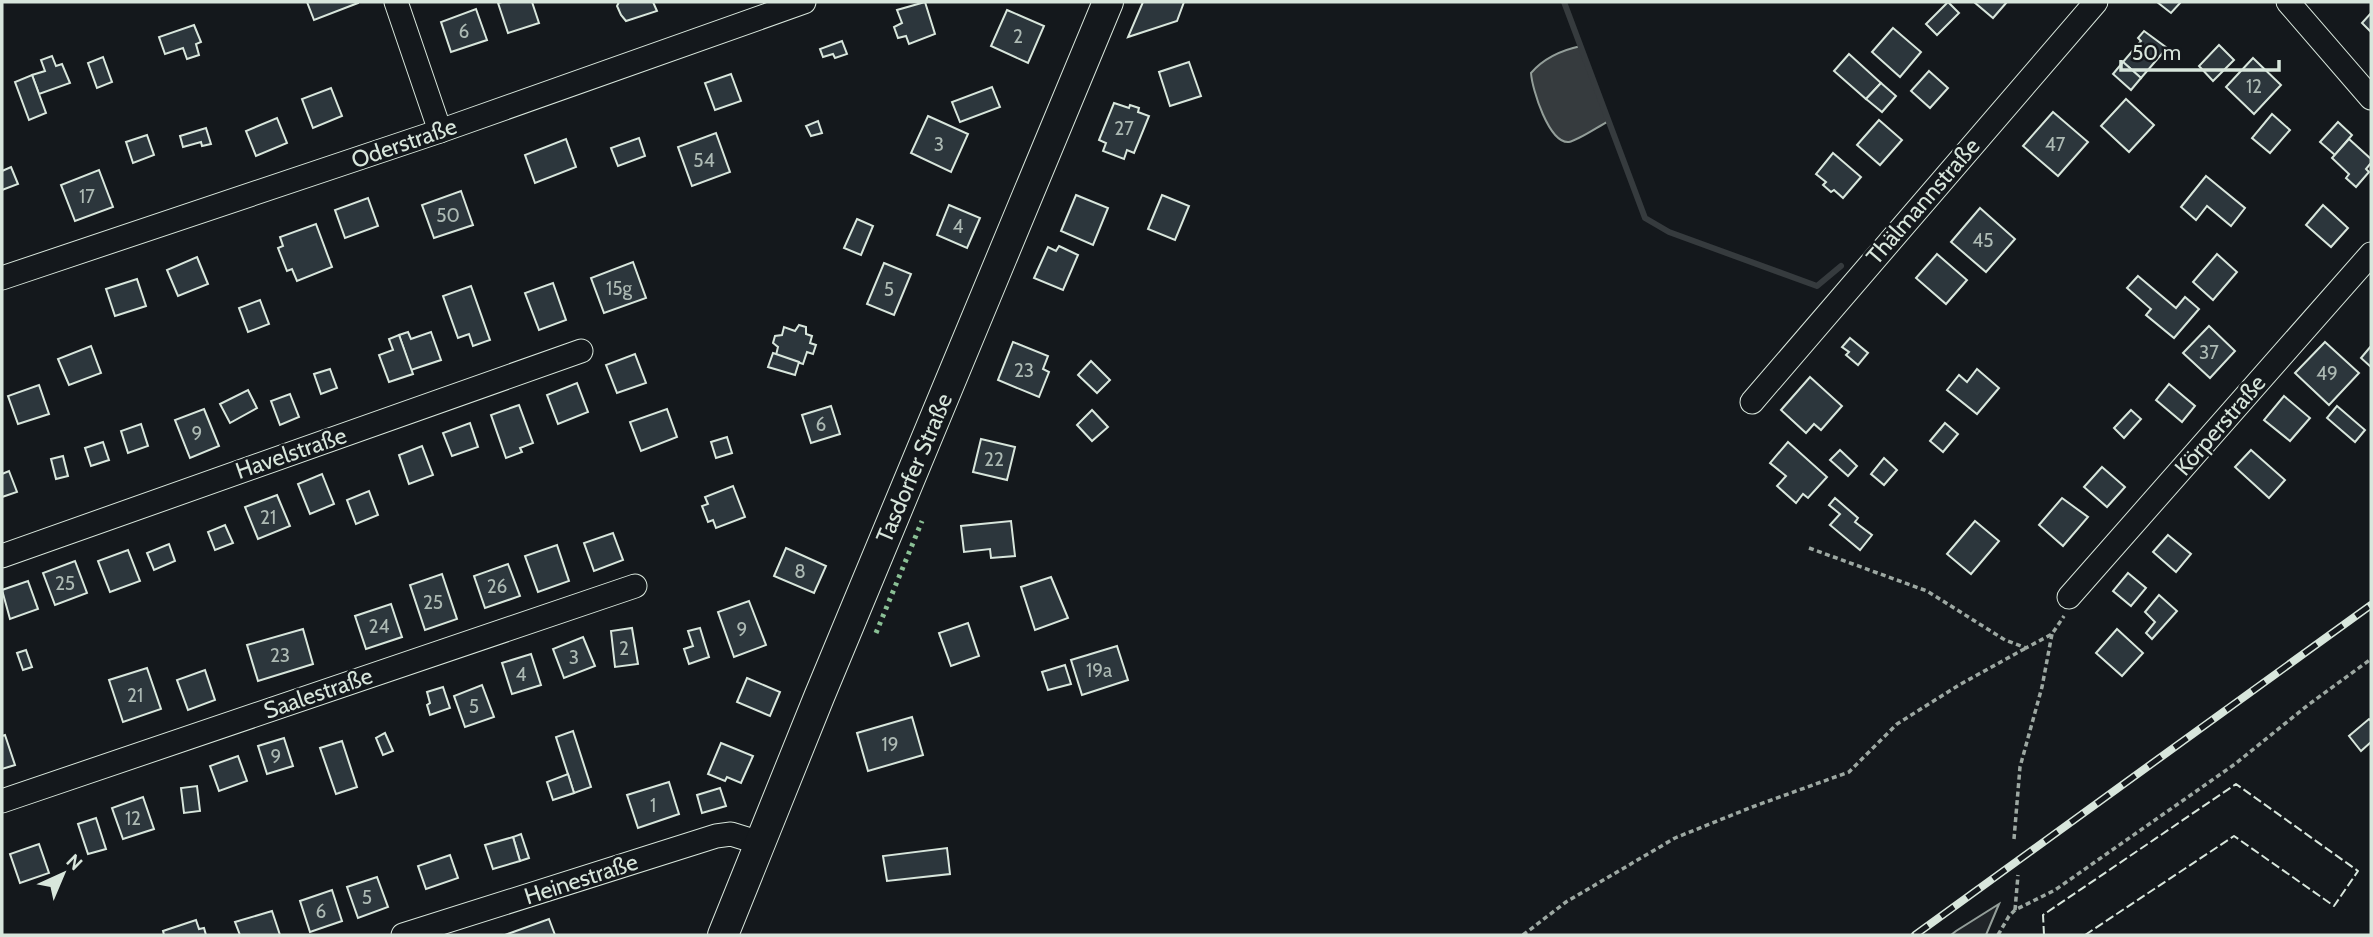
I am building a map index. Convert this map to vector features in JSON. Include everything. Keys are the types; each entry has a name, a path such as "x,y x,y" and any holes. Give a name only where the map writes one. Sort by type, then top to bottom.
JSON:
{"main road":[{"name":"Tasdorfer Straße","path":"723,935 1108,2"}],"street":[{"path":"396,2 440,131"},
{"name":"Oderstraße","path":"2,278 440,131 804,2"},
{"name":"Thälmannstraße","path":"1752,402 2096,2"},
{"path":"2288,2 2371,98"},
{"name":"Körperstraße","path":"2069,597 2371,254"},
{"name":"Havelstraße","path":"2,556 581,351"},
{"name":"Saalestraße","path":"2,801 635,586"},
{"name":"Heinestraße","path":"403,935 716,836 731,834 760,843"}],"path":[{"path":"1809,548 1927,591 2005,640 2026,648"},
{"path":"1523,935 1566,902 1675,838 1849,772 1897,724 1959,685 2052,634 2063,620 2069,597"},
{"path":"2014,839 2020,767 2042,687 2052,634"},
{"path":"1998,935 2015,910 2055,890 2235,764 2371,659"},
{"path":"2015,910 2018,875"}],"shaded area":[{"path":"1581,46 1609,121 1569,142 1562,140 1548,125 1538,102 1531,73 1553,56"},
{"path":"1999,904 1986,935 1951,935 1956,931"}],"building":[{"path":"307,2 358,2 358,3 314,20"},
{"path":"532,2 539,23 508,33 498,3"},
{"path":"619,2 653,2 657,11 626,21 617,6"},
{"path":"925,2 935,34 909,44 906,36 898,38 894,27 902,23 897,10"},
{"path":"1143,2 1184,2 1177,21 1128,37"},
{"path":"1948,2 1959,13 1937,35 1926,24"},
{"path":"1974,2 2007,2 1993,18"},
{"path":"2157,2 2181,2 2171,13"},
{"path":"476,9 487,40 451,52 441,22"},
{"path":"1007,10 1044,26 1028,63 991,46"},
{"path":"2371,13 2371,32 2362,23"},
{"path":"194,25 201,42 196,44 199,55 187,59 183,48 165,54 159,37"},
{"path":"1893,28 1921,52 1900,77 1872,52"},
{"path":"2144,31 2167,48 2141,78 2123,62 2141,41 2138,38"},
{"path":"842,41 847,54 835,58 833,54 823,57 820,49"},
{"path":"2219,45 2234,60 2213,81 2199,66"},
{"path":"1849,54 1881,83 1866,99 1834,71"},
{"path":"52,56 56,66 62,64 70,83 39,94 32,75 45,71 41,60"},
{"path":"103,57 112,82 97,88 88,63"},
{"path":"2253,58 2281,85 2254,114 2226,87"},
{"path":"1189,62 1201,96 1170,106 1159,72"},
{"path":"2123,62 2141,78 2131,90 2113,74"},
{"path":"1929,71 1948,88 1930,108 1911,91"},
{"path":"731,74 741,101 715,110 705,83"},
{"path":"32,75 46,113 29,120 15,82"},
{"path":"1881,83 1896,96 1882,112 1866,99"},
{"path":"992,87 1000,107 960,122 952,102"},
{"path":"331,88 342,116 313,128 302,99"},
{"path":"2126,99 2154,125 2129,152 2101,126"},
{"path":"1114,103 1139,108 1138,112 1149,116 1134,153 1127,150 1124,159 1103,151 1106,143 1099,140"},
{"path":"2053,112 2088,142 2058,176 2023,146"},
{"path":"2272,114 2290,130 2270,153 2252,138"},
{"path":"928,116 968,134 951,172 911,153"},
{"path":"277,118 287,143 256,156 246,131"},
{"path":"1879,120 1902,140 1880,165 1857,145"},
{"path":"818,121 822,133 811,136 806,126"},
{"path":"2338,122 2352,135 2335,155 2320,142"},
{"path":"206,128 211,144 202,146 201,142 183,147 180,136"},
{"path":"716,133 730,172 692,186 678,147"},
{"path":"147,135 154,155 133,163 126,142"},
{"path":"639,138 645,156 618,166 611,148"},
{"path":"566,139 576,167 535,183 525,155"},
{"path":"2349,139 2371,159 2366,169 2369,172 2356,187 2346,178 2349,174 2332,158"},
{"path":"1833,153 1861,177 1843,198 1823,185 1826,182 1816,174"},
{"path":"11,167 18,184 2,190 2,171"},
{"path":"99,170 113,207 75,221 61,185"},
{"path":"2206,176 2245,208 2231,226 2207,206 2196,220 2181,207"},
{"path":"461,191 473,225 434,238 422,205"},
{"path":"1076,195 1108,208 1093,245 1061,231"},
{"path":"1162,195 1189,206 1175,240 1148,229"},
{"path":"368,198 378,226 345,238 335,210"},
{"path":"949,205 980,218 967,248 937,235"},
{"path":"2323,205 2348,228 2331,247 2306,225"},
{"path":"1980,208 2015,239 1986,272 1951,242"},
{"path":"857,219 873,226 861,255 844,248"},
{"path":"316,224 332,267 297,281 292,269 287,271 278,248 283,246 280,237"},
{"path":"1059,246 1078,255 1063,290 1034,278 1048,247 1056,251"},
{"path":"1937,254 1967,280 1946,304 1916,278"},
{"path":"2217,254 2237,272 2213,300 2193,282"},
{"path":"197,257 208,284 178,296 167,270"},
{"path":"633,262 646,298 604,313 591,278"},
{"path":"884,263 911,274 894,315 867,304"},
{"path":"2138,276 2176,308 2185,297 2199,309 2174,338 2146,315 2151,309 2127,288"},
{"path":"137,279 146,306 115,316 106,289"},
{"path":"553,283 566,320 539,330 525,293"},
{"path":"471,286 490,340 473,346 469,334 458,338 443,296"},
{"path":"260,300 269,324 248,332 239,308"},
{"path":"799,325 806,327 806,334 812,336 810,343 816,345 813,354 807,352 803,364 776,355 778,347 773,343 775,336 782,335 784,327 795,331"},
{"path":"2209,326 2235,351 2210,378 2183,353"},
{"path":"408,332 411,339 431,332 441,360 411,370 399,335"},
{"path":"399,335 413,374 389,382 379,355 393,350 389,339"},
{"path":"1850,338 1868,353 1858,365 1846,355 1849,352 1842,347"},
{"path":"1013,342 1048,356 1043,369 1049,372 1039,397 998,380"},
{"path":"2325,342 2359,373 2329,405 2295,373"},
{"path":"91,346 101,373 69,385 58,359"},
{"path":"2371,346 2371,367 2361,358"},
{"path":"773,353 799,362 795,375 768,367"},
{"path":"635,354 646,383 617,393 606,365"},
{"path":"1091,361 1110,380 1097,393 1078,375"},
{"path":"330,369 337,388 321,394 314,374"},
{"path":"1977,369 1999,388 1977,414 1947,390 1959,375 1967,382"},
{"path":"1810,377 1842,406 1821,430 1814,424 1806,433 1781,410"},
{"path":"577,383 588,412 558,424 547,395"},
{"path":"2169,384 2195,406 2182,422 2156,400"},
{"path":"39,385 49,414 18,424 8,396"},
{"path":"248,390 257,408 230,423 220,404"},
{"path":"290,394 299,417 280,425 271,401"},
{"path":"2284,396 2310,418 2290,441 2264,420"},
{"path":"519,405 533,443 520,448 522,452 506,458 491,415"},
{"path":"831,406 840,434 811,443 802,415"},
{"path":"2337,406 2365,430 2355,442 2327,418"},
{"path":"204,409 219,446 190,458 175,420"},
{"path":"667,409 677,437 641,451 630,422"},
{"path":"1092,410 1108,427 1092,441 1077,425"},
{"path":"2131,410 2141,419 2124,438 2114,428"},
{"path":"470,423 478,447 452,456 443,433"},
{"path":"1945,423 1958,434 1943,452 1930,441"},
{"path":"141,424 148,446 128,453 121,431"},
{"path":"727,437 732,453 716,458 711,442"},
{"path":"981,439 1015,447 1007,480 973,472"},
{"path":"103,442 109,460 91,466 85,448"},
{"path":"1788,442 1827,477 1808,498 1803,494 1796,503 1777,486 1786,476 1770,463"},
{"path":"422,446 433,475 409,484 399,455"},
{"path":"1840,450 1857,466 1848,476 1830,460"},
{"path":"2251,450 2285,480 2269,498 2235,467"},
{"path":"63,456 68,476 56,479 51,459"},
{"path":"1884,458 1897,470 1884,485 1871,474"},
{"path":"2102,467 2125,487 2107,507 2084,487"},
{"path":"9,471 17,492 2,497 2,474"},
{"path":"322,474 334,504 310,514 298,484"},
{"path":"733,486 745,517 716,528 713,520 708,522 702,506 708,504 705,497"},
{"path":"369,491 378,515 356,524 347,500"},
{"path":"277,495 290,526 258,539 245,507"},
{"path":"1835,498 1858,518 1855,522 1872,535 1860,550 1830,525 1840,514 1829,505"},
{"path":"2062,498 2088,517 2063,546 2039,525"},
{"path":"1011,521 1015,556 991,558 990,549 964,552 961,526"},
{"path":"1975,521 1999,541 1971,574 1947,554"},
{"path":"225,525 233,543 215,550 208,532"},
{"path":"613,533 623,560 594,571 584,543"},
{"path":"2168,535 2191,554 2176,572 2153,552"},
{"path":"169,544 175,561 154,570 147,553"},
{"path":"557,545 569,581 538,592 525,556"},
{"path":"786,548 826,566 814,593 774,576"},
{"path":"128,550 140,581 110,592 98,561"},
{"path":"75,561 87,593 55,605 43,573"},
{"path":"508,564 520,596 485,608 474,576"},
{"path":"2128,573 2146,588 2131,606 2113,591"},
{"path":"442,574 457,619 425,630 410,585"},
{"path":"1051,577 1068,618 1035,630 1021,587"},
{"path":"28,581 38,609 10,619 2,590"},
{"path":"2159,595 2177,611 2152,639 2146,633 2155,622 2145,612"},
{"path":"749,601 766,645 734,657 718,612"},
{"path":"391,604 402,637 366,649 355,616"},
{"path":"968,623 979,656 951,666 939,633"},
{"path":"632,628 638,664 615,667 611,631"},
{"path":"700,628 709,657 689,664 684,649 693,646 688,631"},
{"path":"303,629 313,664 258,681 247,645"},
{"path":"2117,629 2143,653 2122,676 2096,653"},
{"path":"583,637 595,666 564,678 553,649"},
{"path":"1117,646 1128,680 1082,695 1071,660"},
{"path":"26,650 32,667 23,670 17,653"},
{"path":"531,654 541,685 512,694 502,663"},
{"path":"1065,665 1071,684 1048,690 1042,672"},
{"path":"147,668 161,709 123,722 109,680"},
{"path":"205,670 215,700 188,710 177,680"},
{"path":"747,678 780,692 770,716 737,702"},
{"path":"482,685 494,717 465,727 454,696"},
{"path":"443,687 450,708 430,715 427,692"},
{"path":"912,717 923,755 868,771 857,733"},
{"path":"2369,719 2371,742 2361,751 2349,736"},
{"path":"573,731 591,787 574,793 556,737"},
{"path":"385,733 393,751 383,755 376,738"},
{"path":"5,735 15,765 2,769 2,736"},
{"path":"284,738 293,766 267,774 258,746"},
{"path":"342,741 357,787 336,794 320,748"},
{"path":"721,743 753,756 741,783 727,777 725,781 708,774"},
{"path":"238,756 247,781 219,791 210,766"},
{"path":"568,774 574,793 553,800 547,782"},
{"path":"669,782 679,814 638,828 627,795"},
{"path":"197,786 200,811 184,813 181,788"},
{"path":"720,788 726,806 702,813 697,795"},
{"path":"143,797 154,829 123,839 112,808"},
{"path":"96,818 106,849 88,854 78,824"},
{"path":"521,834 529,858 520,861 513,837"},
{"path":"513,837 520,861 493,869 485,845"},
{"path":"39,844 49,873 20,883 10,854"},
{"path":"947,848 950,874 887,881 883,856"},
{"path":"450,855 458,878 426,889 418,866"},
{"path":"377,877 388,907 358,918 347,887"},
{"path":"332,890 342,921 310,932 300,901"},
{"path":"272,911 280,935 240,935 235,922"},
{"path":"549,919 555,935 505,935"},
{"path":"196,920 199,929 204,928 206,935 164,935 163,931"}],"waterway":[{"path":"1564,2 1645,218 1669,232 1817,286 1841,266"}],"railway":[{"path":"1915,935 2371,605"}],"hedge":[{"path":"876,633 922,521"}],"fence":[{"path":"2044,935 2043,915 2236,784 2358,871 2334,906 2234,836 2085,935"}]}
